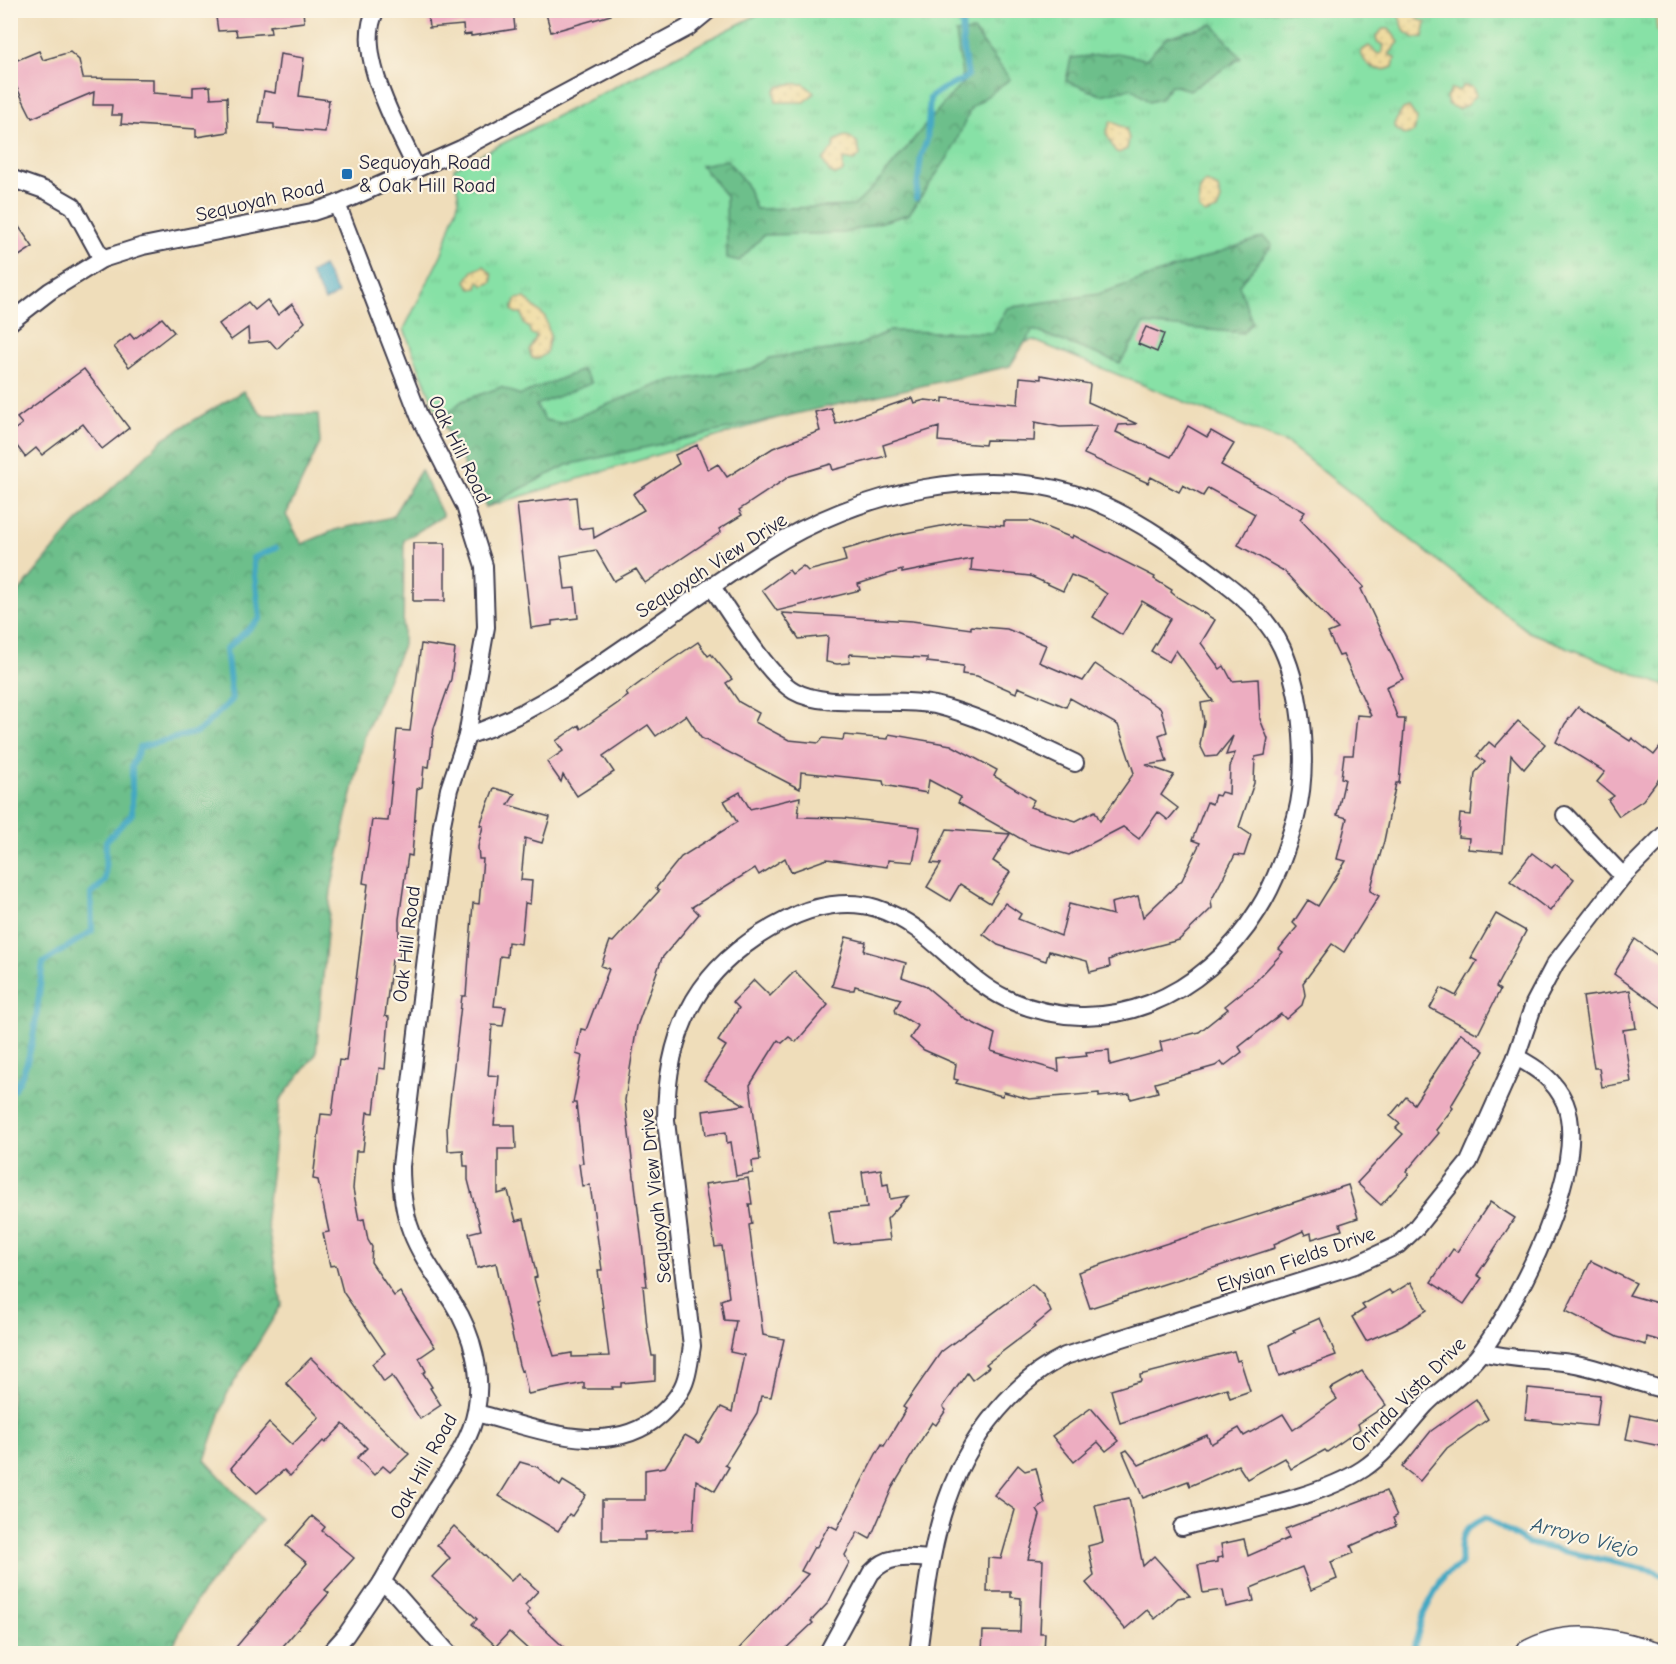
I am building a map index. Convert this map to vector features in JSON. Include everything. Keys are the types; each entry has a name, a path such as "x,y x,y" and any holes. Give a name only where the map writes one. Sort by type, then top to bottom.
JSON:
{"main road":[{"path":"1526,1653 1542,1644 1575,1638 1609,1641 1656,1653"}],"street":[{"path":"376,10 373,16 370,47 375,74 416,168"},
{"name":"Sequoyah Road","path":"10,322 50,291 102,259 143,246 313,212 337,204 461,149 687,28 709,10"},
{"path":"10,178 47,191 74,206 102,259"},
{"name":"Oak Hill Road","path":"329,1653 346,1635 382,1582 462,1449 476,1413 479,1385 475,1356 466,1327 416,1247 406,1220 401,1193 410,1078 442,824 449,789 467,736 486,627 484,566 465,506 420,417 337,204"},
{"name":"Sequoyah View Drive","path":"467,736 500,725 536,708 769,548 828,518 881,499 946,486 1000,482 1048,488 1091,500 1135,521 1228,584 1260,614 1281,647 1297,697 1303,750 1298,809 1278,870 1260,908 1234,943 1208,970 1174,994 1136,1010 1084,1015 1053,1012 1008,999 974,978 929,936 900,916 868,905 835,904 798,914 754,936 721,963 693,1001 676,1041 666,1084 666,1121 692,1346 686,1380 673,1403 654,1420 634,1432 610,1439 584,1440 476,1413"},
{"path":"712,587 776,675 795,692 825,699 933,704 967,714 1075,763"},
{"path":"1565,815 1623,876"},
{"name":"Elysian Fields Drive","path":"918,1653 931,1559 940,1515 965,1456 981,1430 1023,1384 1049,1364 1075,1353 1355,1265 1398,1245 1415,1230 1469,1162 1516,1057 1534,1004 1555,964 1623,876 1665,833"},
{"name":"Orinda Vista Drive","path":"1182,1527 1336,1484 1365,1468 1481,1352 1522,1285 1541,1244 1562,1186 1568,1149 1569,1123 1565,1103 1539,1069 1516,1057"},
{"path":"1481,1352 1512,1359 1574,1364 1665,1390"},
{"path":"827,1653 871,1573 879,1565 904,1556 931,1559"},
{"path":"382,1582 396,1594 449,1653"}],"green space":[{"path":"765,11 1665,11 1665,686 1529,632 1288,444 1033,340 486,507 433,403 404,329 442,253 459,200 454,168"},
{"path":"1213,24 1241,58 1190,90 1171,85 1160,99 1149,102 1132,88 1101,95 1066,81 1071,58 1117,53 1146,59 1167,37"},
{"path":"974,31 1010,79 971,108 951,153 909,214 844,233 764,235 739,261 727,258 726,196 701,165 727,160 746,184 756,209 854,206 883,177 935,113 963,83 956,33"},
{"path":"1263,237 1272,245 1239,285 1252,322 1243,333 1144,324 1120,363 1033,330 1010,366 567,465 486,507 441,419 462,401 501,387 520,395 582,370 592,383 536,405 545,420 561,423 662,383 754,368 770,358 857,346 889,331 993,333 1007,308 1099,294"},
{"path":"243,391 262,415 318,414 320,443 286,515 302,544 335,530 392,517 421,470 443,516 404,540 403,645 365,734 331,890 316,1054 280,1100 266,1217 282,1304 227,1394 205,1460 261,1521 196,1601 169,1653 11,1653 11,602 73,526 164,438"}],"sand":[{"path":"1397,11 1420,11 1417,19 1426,22 1423,37 1415,38 1405,32"},
{"path":"1652,11 1665,11 1665,38 1657,31"},
{"path":"1383,29 1389,29 1399,42 1389,54 1395,58 1393,67 1382,70 1368,64 1361,51 1369,46 1378,54 1382,53 1384,45 1377,42 1376,36"},
{"path":"804,84 814,93 805,102 776,102 775,91 778,87"},
{"path":"1463,86 1472,87 1476,95 1467,105 1458,109 1449,105 1446,98 1451,89 1459,91"},
{"path":"1409,107 1417,119 1414,132 1404,135 1396,129 1394,124 1403,109"},
{"path":"1111,121 1126,129 1129,139 1127,149 1119,153 1115,151 1106,133"},
{"path":"845,136 856,143 860,156 854,161 843,159 843,172 835,175 829,172 823,160 833,148 835,141"},
{"path":"1206,182 1218,188 1221,200 1217,210 1205,214 1199,209 1199,197 1201,188"},
{"path":"484,266 492,275 492,282 484,286 479,281 477,288 471,289 466,281 473,271"},
{"path":"525,298 545,317 550,336 546,353 538,359 532,358 529,350 537,336 531,334 529,328 524,324 522,313 512,310 516,299"}],"water":[{"path":"323,266 338,294 325,301 310,273"}],"building":[{"path":"215,10 303,10 304,22 270,26 271,33 237,36 236,30 218,31"},
{"path":"427,10 513,10 515,29 471,36 471,34 464,35 463,25 429,28"},
{"path":"545,10 610,10 611,15 551,32"},
{"path":"39,51 43,60 70,52 79,60 83,78 153,79 153,93 193,96 193,87 210,86 211,98 227,97 228,132 196,137 196,129 121,124 122,115 111,115 112,105 93,105 94,92 32,118 10,74 10,63"},
{"path":"280,54 304,58 299,96 329,100 325,132 274,128 274,124 259,123 264,91 275,93"},
{"path":"10,214 33,247 10,262"},
{"path":"267,300 278,315 292,304 305,322 277,349 270,341 249,343 248,328 231,340 219,324 248,302 255,310"},
{"path":"162,318 174,332 129,367 114,347 130,334 134,339"},
{"path":"1146,327 1164,334 1157,352 1138,344"},
{"path":"84,369 129,428 102,449 83,424 42,455 36,448 25,457 10,437 10,433 22,424 17,418"},
{"path":"1041,375 1090,384 1088,402 1137,424 1119,425 1116,432 1171,457 1188,426 1207,437 1211,431 1234,444 1221,465 1305,512 1300,519 1364,587 1361,589 1403,679 1386,687 1398,719 1405,719 1399,783 1396,783 1384,841 1370,891 1379,896 1344,952 1332,944 1303,983 1305,995 1302,1005 1286,1019 1281,1014 1239,1047 1242,1052 1224,1066 1221,1062 1215,1066 1155,1083 1158,1092 1131,1099 1130,1094 1099,1097 1099,1093 1029,1099 1004,1092 1002,1096 956,1083 958,1080 954,1079 956,1064 924,1050 910,1038 918,1026 896,1013 895,1009 901,999 855,986 854,990 848,990 832,986 846,937 866,942 864,951 906,963 902,977 924,985 965,1019 995,1034 991,1051 1059,1071 1058,1059 1087,1056 1086,1052 1109,1050 1110,1065 1162,1051 1160,1042 1199,1032 1228,1009 1225,1006 1256,981 1283,952 1279,949 1297,927 1293,923 1308,900 1318,906 1346,861 1337,859 1347,818 1337,815 1345,779 1341,778 1344,755 1353,755 1357,715 1371,716 1343,655 1339,656 1328,633 1338,629 1284,571 1238,545 1255,514 1208,488 1203,496 1183,485 1179,492 1151,477 1148,483 1084,454 1097,426 1060,427 1035,422 1034,441 986,440 985,445 938,441 939,427 883,445 886,456 833,470 831,464 790,476 739,510 742,515 719,529 721,532 645,583 636,569 614,581 596,550 561,556 565,589 575,588 578,618 552,621 552,625 531,628 517,504 576,497 579,529 593,527 594,538 644,510 633,494 679,464 675,455 697,445 708,470 718,464 727,477 773,448 820,431 815,412 831,408 836,424 912,398 914,403 925,400 943,402 943,398 1018,404 1020,377 1041,379"},
{"path":"1004,521 1031,521 1072,538 1073,535 1155,577 1154,579 1172,590 1171,592 1177,597 1215,620 1201,643 1220,669 1224,666 1232,681 1258,679 1260,719 1268,739 1265,755 1255,757 1254,783 1239,827 1251,835 1244,856 1235,855 1211,901 1212,908 1179,940 1118,956 1109,960 1110,967 1090,972 1087,961 1049,951 1046,961 998,945 983,934 1005,903 1021,914 1018,919 1061,936 1069,904 1113,915 1111,903 1138,896 1143,917 1182,880 1200,843 1192,840 1207,802 1212,804 1215,795 1219,796 1221,792 1229,794 1230,767 1235,753 1226,755 1233,736 1217,756 1206,757 1200,745 1204,722 1201,703 1213,701 1176,650 1169,662 1151,651 1171,618 1142,601 1122,635 1093,617 1107,594 1091,583 1071,575 1063,591 1030,576 971,570 972,559 902,573 902,570 858,584 860,590 777,611 762,590 789,570 792,574 803,566 808,571 846,561 843,550 895,535 962,522 1004,526"},
{"path":"413,543 445,543 445,601 413,601"},
{"path":"782,613 912,621 971,629 971,626 1007,629 1046,645 1039,662 1083,681 1095,664 1161,709 1167,732 1159,735 1167,762 1146,765 1174,775 1161,795 1178,808 1168,820 1158,812 1139,839 1123,827 1069,855 1030,844 958,803 961,797 929,780 927,793 884,785 883,781 801,772 800,789 701,738 686,715 656,736 648,725 603,756 614,772 577,796 563,775 561,782 547,762 563,751 556,741 579,725 581,729 628,696 626,693 698,642 708,656 711,654 732,679 726,683 739,702 759,713 755,722 789,740 819,743 823,738 843,740 844,735 888,739 889,734 951,745 997,770 994,776 1034,800 1030,807 1076,821 1095,811 1100,821 1134,773 1118,725 1070,698 1066,707 1018,687 1016,693 977,676 962,674 963,666 927,662 927,658 850,654 849,663 826,662 828,636 799,639"},
{"path":"421,644 455,649 451,679 434,728 429,767 424,766 422,787 417,789 412,856 408,855 399,919 399,936 402,936 399,960 392,960 385,1016 389,1017 385,1069 379,1068 374,1113 367,1112 363,1151 356,1151 353,1189 359,1220 364,1219 368,1240 372,1247 371,1262 394,1296 400,1292 435,1347 419,1358 426,1371 423,1373 432,1387 430,1388 441,1405 420,1419 392,1376 384,1382 372,1364 385,1353 343,1292 336,1265 330,1266 323,1233 329,1232 318,1180 313,1179 321,1114 332,1115 339,1060 346,1061 368,884 363,883 372,820 388,821 397,730 410,731"},
{"path":"1578,707 1630,741 1632,738 1654,755 1665,741 1665,771 1643,800 1619,816 1608,800 1614,796 1597,782 1605,772 1556,742 1565,724"},
{"path":"1518,721 1545,744 1524,769 1511,755 1503,852 1468,849 1469,838 1458,837 1460,814 1471,815 1475,773 1485,762 1477,756 1489,742 1495,747"},
{"path":"494,788 515,794 508,805 550,817 542,843 525,838 521,880 532,881 530,904 525,903 521,944 508,942 507,957 500,956 494,1006 506,1007 503,1026 492,1025 488,1075 499,1076 494,1125 515,1125 516,1149 498,1149 498,1194 508,1191 516,1221 524,1219 537,1277 534,1278 540,1301 537,1302 554,1356 572,1353 572,1357 609,1356 598,1270 602,1270 590,1185 582,1186 579,1164 583,1163 576,1103 573,1103 582,1056 576,1054 581,1029 586,1030 609,969 601,966 610,941 613,942 659,891 656,888 681,857 737,822 724,801 740,792 750,809 800,797 798,817 843,818 920,827 913,862 888,860 887,867 827,859 791,872 785,858 759,875 755,868 692,907 699,914 662,958 637,1026 625,1100 647,1286 643,1286 647,1327 652,1356 655,1356 655,1380 621,1383 621,1387 612,1387 613,1389 584,1389 584,1383 528,1394 523,1370 521,1371 519,1365 496,1263 477,1268 469,1233 481,1230 468,1180 468,1166 464,1166 463,1150 448,1151 447,1127 462,996 466,996 473,903 479,904 483,859 479,859 478,847 483,826 480,825"},
{"path":"947,829 1010,834 993,861 1010,872 990,903 960,884 950,901 927,887 941,864 931,863"},
{"path":"1532,853 1552,868 1555,864 1574,879 1550,911 1510,881"},
{"path":"1496,914 1526,931 1496,987 1500,990 1478,1034 1430,1008 1441,988 1456,996 1477,961 1471,958"},
{"path":"1635,939 1665,961 1665,1010 1614,974"},
{"path":"795,971 828,1005 796,1042 789,1037 782,1043 778,1040 750,1085 760,1160 752,1161 753,1173 736,1176 731,1142 727,1143 726,1132 706,1135 703,1111 745,1105 704,1080 726,1046 718,1041 739,1008 733,1002 754,980 770,996"},
{"path":"1630,990 1636,1028 1623,1030 1631,1082 1602,1087 1599,1068 1594,1068 1583,997"},
{"path":"1461,1033 1484,1051 1451,1106 1453,1108 1436,1130 1439,1133 1406,1172 1409,1174 1381,1205 1357,1183 1403,1134 1396,1128 1400,1124 1390,1116 1406,1097 1414,1104"},
{"path":"881,1169 883,1185 888,1184 890,1199 908,1196 887,1219 890,1240 834,1245 829,1211 867,1208 862,1172"},
{"path":"748,1178 752,1204 749,1204 752,1224 749,1225 763,1335 784,1339 771,1397 761,1396 757,1413 725,1465 729,1467 715,1491 696,1480 693,1530 645,1532 645,1540 602,1540 602,1500 645,1500 645,1470 665,1467 685,1435 699,1443 721,1407 732,1412 744,1355 730,1352 736,1321 724,1320 721,1300 729,1297 722,1246 715,1247 705,1184"},
{"path":"1348,1185 1358,1218 1340,1224 1342,1230 1312,1239 1311,1233 1305,1235 1303,1231 1274,1244 1275,1248 1090,1308 1078,1272"},
{"path":"1490,1202 1515,1218 1477,1275 1482,1278 1464,1304 1431,1282 1453,1249 1457,1252"},
{"path":"1591,1261 1636,1283 1629,1295 1665,1305 1665,1342 1647,1337 1646,1345 1617,1337 1566,1311"},
{"path":"1411,1282 1427,1310 1402,1326 1366,1341 1352,1317 1365,1309 1362,1305 1389,1290 1392,1294"},
{"path":"1032,1284 1044,1296 1051,1312 986,1364 989,1367 972,1380 967,1373 943,1407 946,1410 936,1425 932,1422 892,1488 870,1539 858,1532 845,1555 849,1563 828,1603 811,1621 813,1623 781,1653 735,1653 808,1574 801,1571 814,1547 816,1548 829,1525 837,1529 876,1454 882,1444 884,1446 906,1409 903,1407 941,1352"},
{"path":"1320,1318 1336,1355 1279,1376 1270,1345 1295,1332 1293,1330"},
{"path":"1234,1351 1237,1361 1240,1360 1250,1391 1230,1398 1227,1388 1120,1423 1111,1390 1141,1381 1140,1375"},
{"path":"311,1358 409,1454 390,1472 383,1466 374,1475 357,1458 367,1448 343,1424 325,1443 323,1441 290,1476 284,1470 257,1493 231,1468 269,1423 292,1445 319,1417 286,1383"},
{"path":"1362,1371 1386,1405 1358,1424 1360,1429 1327,1452 1325,1450 1291,1469 1285,1458 1247,1479 1238,1465 1190,1486 1188,1481 1143,1498 1123,1452 1127,1450 1139,1465 1207,1435 1211,1444 1239,1428 1244,1436 1283,1414 1293,1430 1337,1399 1330,1389"},
{"path":"1528,1388 1600,1395 1596,1426 1525,1419"},
{"path":"1476,1399 1488,1419 1447,1448 1420,1481 1402,1467 1431,1431"},
{"path":"1091,1408 1119,1441 1106,1451 1098,1442 1074,1462 1052,1436"},
{"path":"1631,1415 1665,1422 1665,1447 1626,1439"},
{"path":"520,1462 537,1467 560,1486 563,1481 586,1495 572,1516 569,1514 558,1531 499,1496"},
{"path":"1018,1465 1025,1471 1036,1468 1045,1504 1037,1510 1040,1515 1028,1559 1043,1560 1040,1633 1045,1633 1044,1653 982,1653 983,1631 1020,1632 1021,1598 1011,1597 1011,1592 987,1592 988,1558 1001,1559 1015,1510 994,1495"},
{"path":"1386,1491 1397,1516 1393,1518 1396,1526 1351,1546 1354,1553 1331,1562 1337,1579 1311,1590 1302,1567 1251,1588 1254,1601 1226,1607 1223,1590 1203,1593 1198,1565 1217,1562 1217,1558 1223,1557 1221,1544 1244,1539 1248,1556 1289,1538 1285,1529"},
{"path":"1129,1498 1143,1566 1154,1556 1190,1596 1178,1598 1155,1619 1147,1610 1125,1629 1086,1583 1094,1576 1088,1546 1103,1542 1095,1505"},
{"path":"312,1516 325,1527 322,1531 354,1558 325,1590 329,1593 277,1653 231,1653 307,1563 286,1546"},
{"path":"454,1526 511,1581 519,1573 538,1591 525,1605 530,1610 527,1613 570,1653 532,1653 509,1632 496,1646 472,1624 477,1619 432,1577 450,1558 437,1545"}],"waterway":[{"path":"916,198 921,156 927,140 930,98 968,75 963,49 962,10"},
{"path":"10,1094 19,1082 30,1050 43,963 92,931 91,894 105,881 106,841 132,814 132,766 140,747 198,732 232,700 226,649 260,619 253,558 276,548"},
{"name":"Arroyo Viejo","path":"1412,1654 1424,1613 1444,1575 1461,1565 1460,1548 1463,1535 1477,1521 1486,1517 1527,1543 1654,1571 1666,1577"}],"place":[{"name":"Sequoyah Road & Oak Hill Road","path":"347,174"}]}
